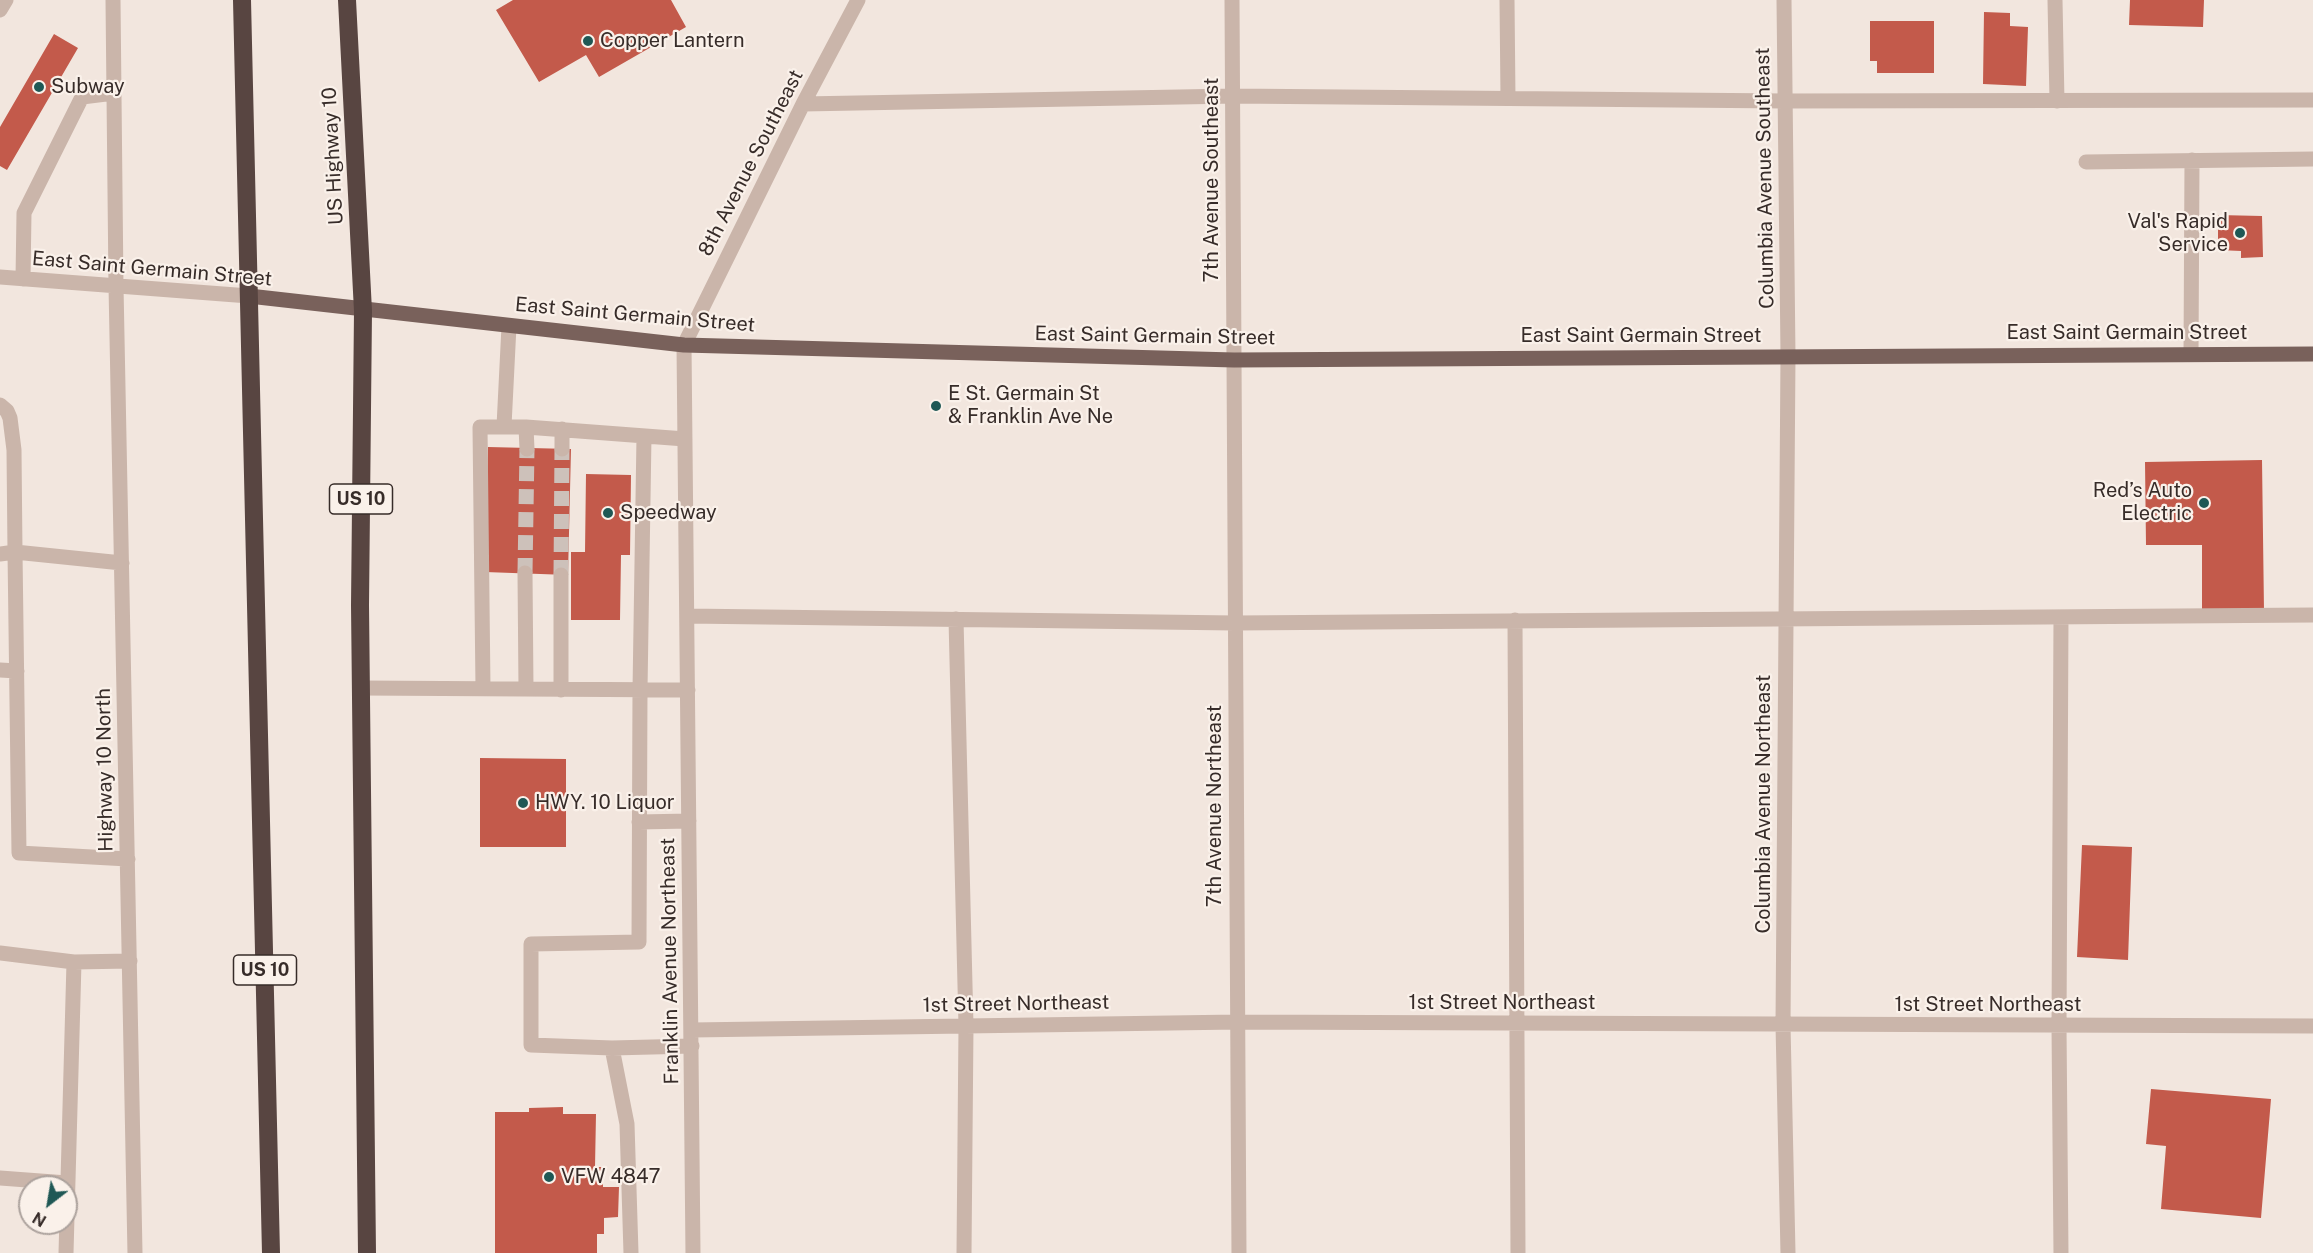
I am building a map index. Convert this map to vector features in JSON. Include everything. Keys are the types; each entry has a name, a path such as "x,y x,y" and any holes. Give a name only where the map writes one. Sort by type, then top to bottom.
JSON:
{"highway":[{"name":"US 10","path":"242,0 271,1253"},
{"name":"US Highway 10","path":"347,0 363,310"},
{"name":"US 10","path":"363,310 361,688 367,1253"}],"main road":[{"name":"East Saint Germain Street","path":"249,296 684,345 1234,360 1788,355 2313,354"}],"street":[{"path":"0,10 6,0"},
{"name":"Highway 10 North","path":"113,0 116,286 135,1253"},
{"name":"8th Avenue Southeast","path":"684,345 803,104 858,0"},
{"name":"7th Avenue Southeast","path":"1232,0 1234,360"},
{"path":"1506,0 1508,98"},
{"name":"Columbia Avenue Southeast","path":"1784,0 1788,355"},
{"path":"2055,0 2057,100"},
{"path":"23,279 24,213 82,97 114,93"},
{"path":"803,104 1233,96 1785,101 2313,99"},
{"path":"2086,162 2313,159"},
{"path":"2191,354 2192,160"},
{"name":"East Saint Germain Street","path":"0,277 249,296"},
{"path":"504,426 509,326"},
{"name":"Franklin Avenue Northeast","path":"684,345 693,1253"},
{"name":"Columbia Avenue Northeast","path":"1788,355 1783,1025 1788,1253"},
{"name":"7th Avenue Northeast","path":"1234,360 1239,1253"},
{"path":"0,405 7,411 10,418 14,450 8,553 17,670 20,853 128,859"},
{"path":"483,688 480,427 562,429 685,439"},
{"path":"526,427 527,448"},
{"path":"562,429 562,449"},
{"path":"644,436 639,942 531,944 531,1045 612,1048 692,1046"},
{"path":"8,553 122,563"},
{"path":"525,573 526,689"},
{"path":"561,575 561,690"},
{"path":"687,616 1235,623 2313,615"},
{"path":"2061,617 2059,1026 2061,1253"},
{"path":"956,619 966,1026 964,1253"},
{"path":"1515,620 1518,1253"},
{"path":"0,670 17,670"},
{"path":"361,688 688,690"},
{"path":"639,822 689,821"},
{"path":"0,953 74,962 130,961"},
{"path":"68,1175 74,962"},
{"name":"1st Street Northeast","path":"692,1030 1238,1022 2313,1026"},
{"path":"612,1048 627,1124 630,1253"},
{"path":"0,1178 18,1180"},
{"path":"66,1253 67,1235"}],"building":[{"name":"Copper Lantern","path":"513,0 671,0 686,27 599,77 586,55 539,82 496,10"},
{"path":"2130,0 2204,0 2203,27 2129,25"},
{"path":"1984,12 2010,13 2010,26 2028,27 2026,86 1983,84"},
{"path":"1870,21 1934,21 1934,73 1877,73 1877,61 1870,61"},
{"name":"Subway","path":"54,34 78,48 7,170 0,166 0,127"},
{"name":"Val's Rapid Service","path":"2218,215 2262,216 2263,257 2241,258 2241,251 2218,250"},
{"name":"Speedway","path":"488,447 571,449 568,575 485,572"},
{"name":"Red’s Auto Electric","path":"2262,460 2264,611 2202,611 2202,545 2146,545 2145,462"},
{"name":"Speedway","path":"586,474 631,475 630,555 621,555 620,620 571,620 571,552 585,552"},
{"name":"HWY. 10 Liquor","path":"480,758 566,759 566,847 480,847"},
{"path":"2082,845 2132,847 2128,960 2077,957"},
{"path":"2151,1089 2271,1099 2261,1218 2161,1209 2166,1146 2146,1144"},
{"name":"VFW 4847","path":"563,1107 563,1114 596,1114 595,1167 603,1167 603,1187 619,1187 618,1217 604,1218 604,1234 597,1234 597,1253 495,1253 495,1112 529,1112 529,1108"}],"tunnel":[{"path":"525,573 527,449"},
{"path":"561,575 562,449"}],"place":[{"name":"Copper Lantern","path":"588,41"},
{"name":"Subway","path":"39,87"},
{"name":"Val's Rapid Service","path":"2240,233"},
{"name":"E St. Germain St & Franklin Ave Ne","path":"936,406"},
{"name":"Red’s Auto Electric","path":"2204,503"},
{"name":"Speedway","path":"608,513"},
{"name":"HWY. 10 Liquor","path":"523,803"},
{"name":"VFW 4847","path":"549,1177"}]}
